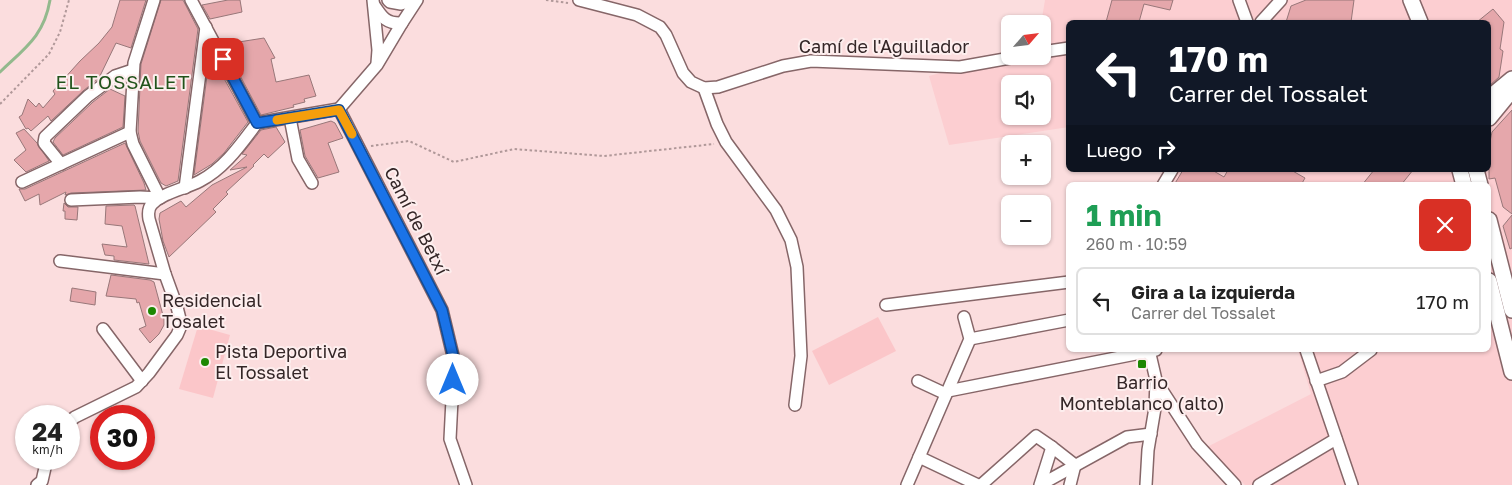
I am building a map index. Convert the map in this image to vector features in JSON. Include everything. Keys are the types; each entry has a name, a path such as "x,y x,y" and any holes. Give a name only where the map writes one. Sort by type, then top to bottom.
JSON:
{"main road":[{"path":"1411,0 1419,20"},
{"path":"1491,96 1512,79"},
{"path":"1491,116 1512,90"},
{"path":"1491,226 1508,279 1512,310"},
{"path":"1491,289 1512,372"}],"street":[{"path":"154,0 133,70 130,132 133,144 160,198"},
{"path":"192,0 257,123"},
{"path":"389,1 401,4 416,0"},
{"path":"80,415 136,387 177,335 180,328 177,307 165,274 148,214 150,207 160,198 202,180 221,166 257,123 339,110 377,65 416,0"},
{"path":"580,0 637,15 660,27 666,35 684,73 691,82 704,88 726,142 785,224 797,267 801,356 796,405"},
{"path":"1238,0 1246,20"},
{"path":"1263,20 1281,0"},
{"path":"389,1 402,22"},
{"path":"373,2 385,19 392,24 402,22"},
{"path":"373,2 378,50 377,65"},
{"path":"185,188 206,28"},
{"path":"1051,51 1066,48"},
{"name":"Camí de l'Aguillador","path":"704,88 718,88 783,66 811,61 960,67 1001,60"},
{"path":"61,164 44,143 45,136 88,96 114,76 133,70"},
{"name":"Camí de Betxí","path":"339,110 442,310 454,360 450,438 466,485"},
{"path":"290,118 298,159 312,183"},
{"path":"22,182 130,132"},
{"path":"71,200 160,198"},
{"path":"60,261 165,274"},
{"path":"886,305 1066,282"},
{"path":"907,485 970,340 964,317"},
{"path":"970,340 1066,321"},
{"path":"103,330 142,381"},
{"path":"918,381 947,392 1147,352"},
{"path":"1146,485 1148,450 1156,408 1156,380 1152,352"},
{"path":"1307,352 1352,485"},
{"path":"1316,381 1342,372 1368,352"},
{"path":"1156,380 1197,444 1235,485"},
{"path":"1052,447 1040,485 1127,437 1151,434"},
{"path":"919,457 979,485 1036,436 1075,465"},
{"path":"1259,485 1336,439"},
{"path":"1070,485 1075,465"},
{"path":"37,485 42,481 44,470"}],"path":[{"path":"0,104 49,54 60,32 69,0"},
{"path":"359,148 409,141 454,162 514,149 604,156 696,147 726,142"}],"shaded area":[{"path":"1045,0 1512,0 1512,485 1245,485 1207,447 1311,394 1299,352 1491,352 1491,182 1160,182 1165,172 1491,172 1491,20 1066,20 1066,127 1016,135 1001,135 1001,137 949,145 929,76 1001,57 1001,65 1051,65 1051,15 1042,15"},
{"path":"878,317 896,351 829,385 812,351"},
{"name":"Pista Deportiva El Tossalet","path":"198,326 230,335 213,398 179,389"}],"building":[{"path":"120,0 146,0 131,48 116,43 99,78 51,121 48,116 31,131 28,128 26,129 19,117 22,115 28,99 36,107 39,103 43,108 55,94 53,91 112,27"},
{"path":"161,0 183,0 198,29 178,181 166,186 161,183 140,141 138,131 141,64"},
{"path":"228,0 240,0 242,12 210,19 202,5"},
{"path":"1112,0 1173,0 1170,10 1144,4 1140,20 1107,20"},
{"path":"1306,0 1354,0 1351,20 1287,20 1291,6"},
{"path":"1493,9 1504,22 1500,49 1503,51 1499,77 1491,84 1491,20 1479,20"},
{"path":"264,38 275,58 271,59 276,82 309,75 316,96 304,99 305,102 293,105 294,107 261,115 227,51 230,50 226,44"},
{"path":"210,53 248,122 224,153 212,164 194,175"},
{"path":"110,89 125,96 123,127 63,155 53,142 55,138 93,102"},
{"path":"1512,110 1512,214 1503,207 1495,178 1489,179 1489,172 1491,172 1492,132"},
{"path":"331,121 335,123 343,138 328,143 339,172 318,178 305,156 300,130"},
{"path":"276,127 285,142 268,158 264,154 226,192 228,194 213,209 216,212 169,257 163,241 159,219 160,213 181,201 186,207 212,185 247,167 230,170 247,155 242,154 261,130"},
{"path":"24,129 37,143 49,161 26,172 14,160 26,150 16,133"},
{"path":"125,143 146,190 71,193 65,195 66,192 40,205 39,194 25,201 19,189 25,189"},
{"path":"1182,172 1215,172 1224,177 1227,172 1294,172 1305,178 1303,182 1176,182"},
{"path":"1372,172 1411,172 1403,182 1364,182"},
{"path":"64,203 68,207 78,207 77,220 65,219"},
{"path":"134,205 149,264 114,260 114,256 105,255 102,244 127,247 122,226 105,224 106,206"},
{"path":"1512,215 1512,248 1510,249 1503,226"},
{"name":"Residencial Tosalet","path":"111,275 154,282 164,325 159,334 150,343 139,329 146,326 139,302 137,303 136,299 106,296"},
{"path":"72,288 96,292 95,305 70,301"}],"waterway":[{"path":"0,72 25,48 38,32 43,23 50,0"}],"slow traffic":[{"path":"277,120 339,110 352,134"}],"place":[{"name":"Residencial Tosalet","path":"152,311"},
{"name":"Pista Deportiva El Tossalet","path":"205,362"},
{"name":"Barrio Monteblanco (alto)","path":"1142,364"}],"district":[{"name":"EL TOSSALET","path":"123,82"}],"route":[{"path":"223,59 257,123 339,110 442,310 454,360 453,380"}]}
